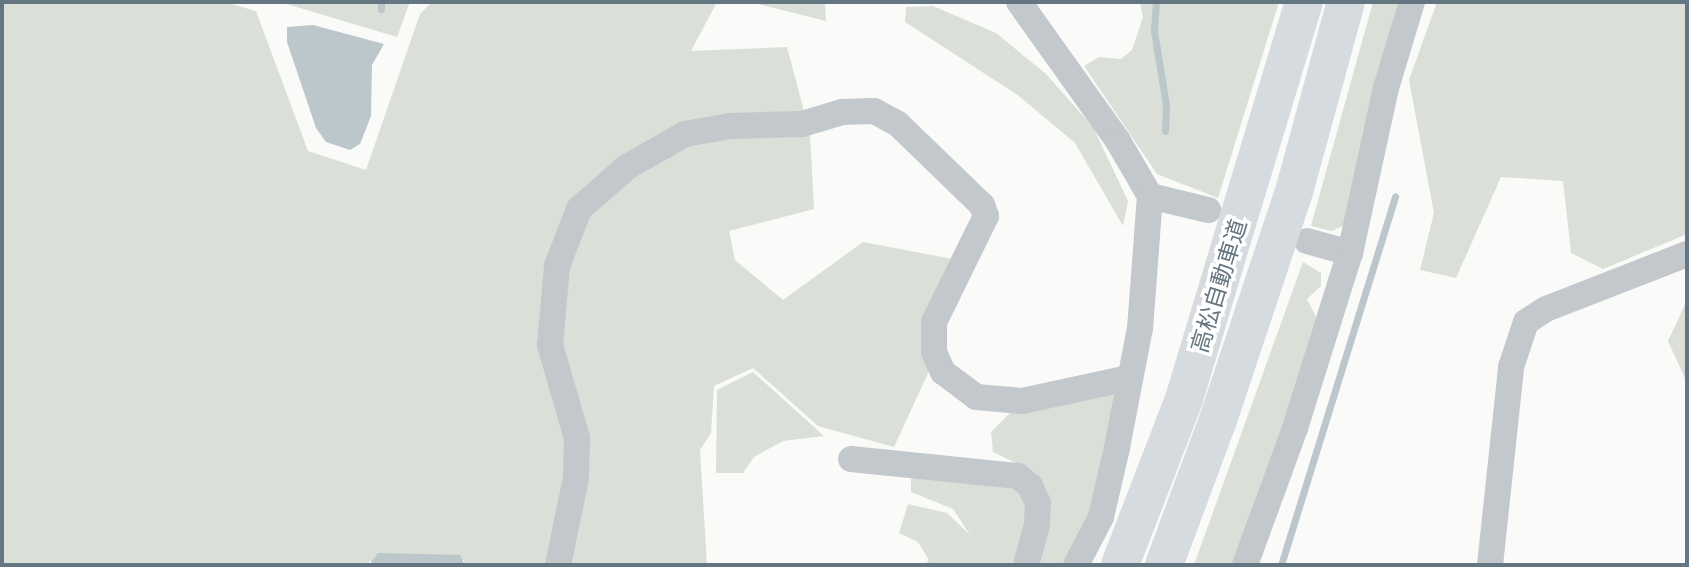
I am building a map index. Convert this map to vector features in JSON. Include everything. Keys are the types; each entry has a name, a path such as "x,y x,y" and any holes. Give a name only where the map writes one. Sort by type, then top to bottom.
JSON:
{"highway":[{"name":"高松自動車道","path":"1120,565 1184,399 1304,2"},
{"name":"高松自動車道","path":"1164,565 1218,421 1295,188 1346,2"}],"street":[{"path":"1020,2 1126,152 1150,196 1140,328 1101,517 1076,565"},
{"path":"1245,565 1350,253 1386,88 1412,2"},
{"path":"558,565 576,478 578,438 550,345 557,266 579,209 627,167 685,134 730,127 802,124 842,112 874,111 898,124 982,205 986,216 934,322 934,352 949,379 976,397 1022,401 1128,378"},
{"path":"1150,196 1208,210"},
{"path":"1307,241 1350,253"},
{"path":"1490,565 1511,367 1526,322 1546,309 1687,254"},
{"path":"850,458 1018,476 1030,486 1038,503 1037,525 1026,565"}],"shaded area":[{"path":"2,2 224,2 256,11 308,151 366,170 420,14 432,2 717,2 691,51 787,47 810,134 814,209 729,231 735,260 783,300 863,242 958,260 929,371 894,447 818,426 753,368 714,386 711,433 700,450 707,565 465,565 464,560 369,561 369,565 2,565"},
{"path":"280,2 410,2 397,37"},
{"path":"750,2 825,2 826,21"},
{"path":"1140,2 1279,2 1218,198 1157,174 1084,66 1099,57 1121,59 1132,50 1143,17"},
{"path":"1373,2 1398,2 1349,223 1332,231 1311,226"},
{"path":"1437,2 1687,2 1687,234 1603,269 1571,253 1563,181 1501,177 1456,278 1420,270 1434,213 1409,80"},
{"path":"933,6 996,33 1046,74 1093,127 1128,201 1123,226 1075,143 1019,96 905,22 906,7"},
{"path":"313,25 384,44 372,65 371,116 360,144 350,150 326,142 316,128 287,42 287,27"},
{"path":"1303,262 1321,273 1321,286 1307,299 1316,317 1278,442 1233,565 1194,565"},
{"path":"1687,300 1687,383 1668,341"},
{"path":"753,372 824,436 783,441 754,457 743,473 716,473 717,390"},
{"path":"1111,387 1116,407 1088,525 1064,565 1037,565 1022,466 993,452 991,432 1012,411"},
{"path":"921,475 1003,481 1018,490 1032,512 1024,549 1010,565 925,565 929,560 918,542 899,533 908,504 947,513 970,535 953,509 911,492 911,479"},
{"path":"378,553 460,555 465,565 369,565"}],"waterway":[{"path":"381,2 381,9"},
{"path":"1156,2 1154,31 1166,105 1165,131"},
{"path":"1281,565 1395,196"}]}
